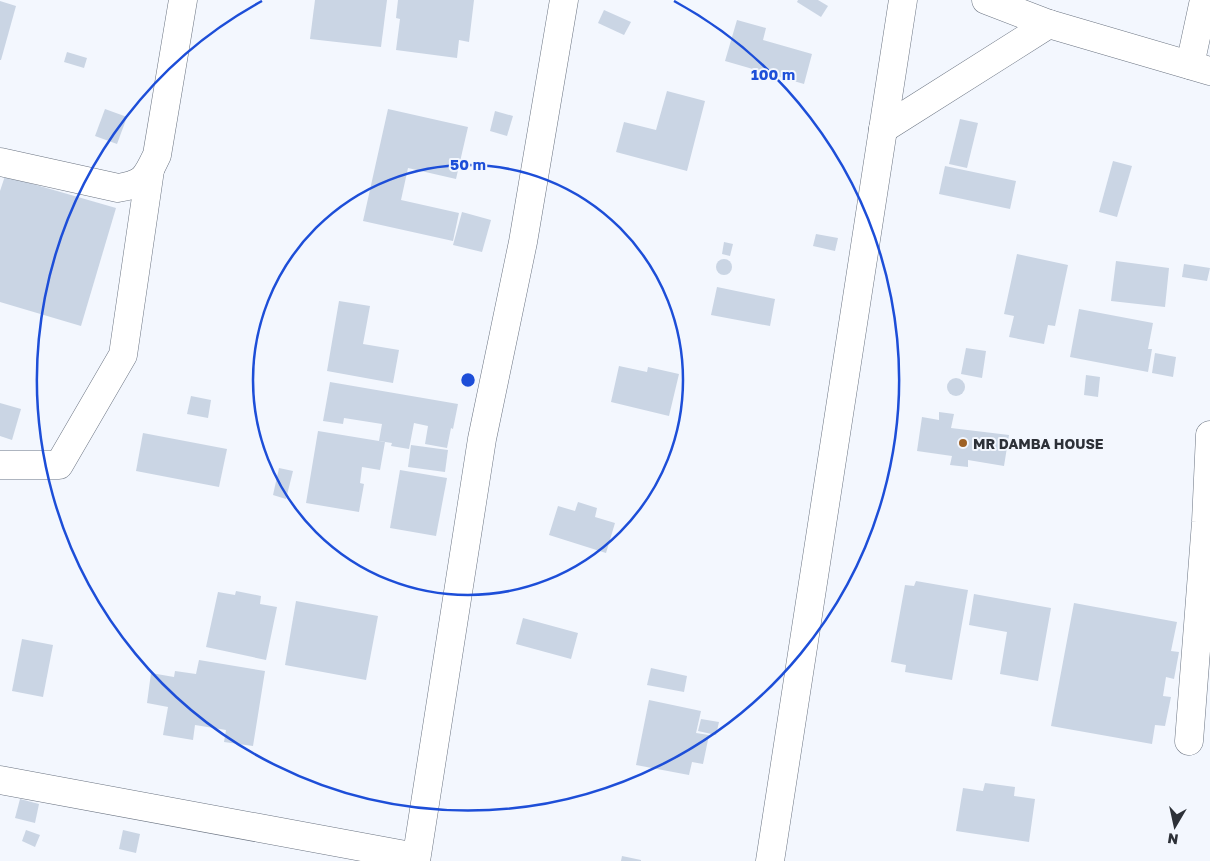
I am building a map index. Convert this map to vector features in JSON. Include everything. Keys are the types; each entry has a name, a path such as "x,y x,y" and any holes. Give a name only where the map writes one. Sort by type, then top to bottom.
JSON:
{"street":[{"path":"0,162 118,188 142,181 157,155 183,0"},
{"path":"0,780 416,859 482,439 523,242 564,0"},
{"path":"770,861 903,0"},
{"path":"986,0 1049,24 1200,68 1204,0"},
{"path":"883,129 1049,24"},
{"path":"0,465 60,465 123,355 150,170"},
{"path":"1189,741 1206,522 1210,435"}],"building":[{"path":"315,0 387,0 381,47 310,39"},
{"path":"398,0 474,0 469,42 459,40 457,58 396,50 400,19 396,18"},
{"path":"798,0 818,0 828,6 821,17 797,2"},
{"path":"0,1 16,6 1,60 0,60"},
{"path":"604,10 631,22 624,35 598,23"},
{"path":"737,20 766,28 763,40 812,54 804,84 725,61"},
{"path":"67,52 87,58 84,68 64,62"},
{"path":"667,91 705,101 687,171 616,152 624,122 656,130"},
{"path":"105,109 127,117 117,144 95,136"},
{"path":"388,109 468,127 456,179 408,168 401,200 459,213 453,241 363,221"},
{"path":"495,111 513,116 507,136 490,131"},
{"path":"960,119 978,123 967,168 949,164"},
{"path":"1113,161 1132,166 1117,217 1099,212"},
{"path":"945,166 1016,181 1010,209 939,194"},
{"path":"5,176 116,208 81,326 0,302 0,191"},
{"path":"462,212 491,220 482,252 453,245"},
{"path":"816,234 838,238 835,251 813,246"},
{"path":"724,242 733,244 730,256 722,254"},
{"path":"1017,254 1068,265 1055,326 1048,325 1044,344 1009,337 1014,316 1004,314"},
{"path":"724,259 730,261 732,267 730,273 724,275 718,273 716,267 718,261"},
{"path":"1116,261 1169,268 1165,307 1111,301"},
{"path":"1184,264 1210,268 1207,281 1182,277"},
{"path":"717,287 775,299 770,326 711,315"},
{"path":"339,301 370,306 363,344 399,350 393,383 327,371"},
{"path":"1079,309 1153,323 1148,349 1152,349 1148,372 1070,357"},
{"path":"966,348 986,351 982,378 961,374"},
{"path":"1155,353 1176,357 1173,377 1152,373"},
{"path":"619,366 647,372 648,367 679,374 669,416 611,402"},
{"path":"1086,375 1100,377 1098,397 1084,395"},
{"path":"956,378 962,381 965,387 962,393 956,396 950,393 947,387 950,381"},
{"path":"330,382 458,404 447,448 425,444 428,426 414,423 409,449 391,446 392,443 379,441 382,424 344,418 343,424 323,421"},
{"path":"191,396 211,400 208,418 187,414"},
{"path":"0,403 21,409 12,440 0,436"},
{"name":"MR DAMBA HOUSE","path":"939,412 954,414 951,428 1009,435 1004,466 968,460 968,467 950,465 952,456 917,451 922,417 939,420"},
{"path":"318,431 385,442 380,470 362,467 360,483 364,484 359,512 306,503"},
{"path":"143,433 227,449 219,487 136,471"},
{"path":"411,445 448,450 445,472 408,467"},
{"path":"279,468 293,471 286,499 273,495"},
{"path":"400,470 447,478 436,536 390,528"},
{"path":"578,502 597,508 595,517 615,523 606,553 549,535 558,506 575,511"},
{"path":"916,581 968,590 952,680 905,672 906,665 891,662 905,585 914,586"},
{"path":"236,591 261,596 260,604 277,607 266,660 206,647 218,592 235,595"},
{"path":"974,594 1051,608 1038,681 1000,674 1007,632 969,625"},
{"path":"296,601 378,616 366,680 285,665"},
{"path":"1074,603 1177,622 1171,651 1179,652 1174,679 1166,677 1163,696 1171,697 1165,726 1155,725 1152,744 1051,726"},
{"path":"523,618 578,633 571,659 516,644"},
{"path":"22,639 53,645 43,697 12,691"},
{"path":"199,660 265,671 253,746 224,742 226,730 195,725 193,740 163,735 168,707 147,703 151,673 174,677 175,671 196,674"},
{"path":"651,668 687,676 684,692 647,685"},
{"path":"649,700 701,711 696,733 709,735 703,764 692,762 689,775 636,765"},
{"path":"701,719 719,722 716,735 698,731"},
{"path":"985,783 1015,787 1014,796 1035,799 1029,842 956,831 963,788 983,791"},
{"path":"20,799 39,804 35,823 15,818"},
{"path":"26,830 40,835 35,847 22,841"},
{"path":"123,830 140,834 136,853 119,849"},
{"path":"622,856 641,860 641,861 621,861"}],"place":[{"name":"MR DAMBA HOUSE","path":"963,443"}]}
